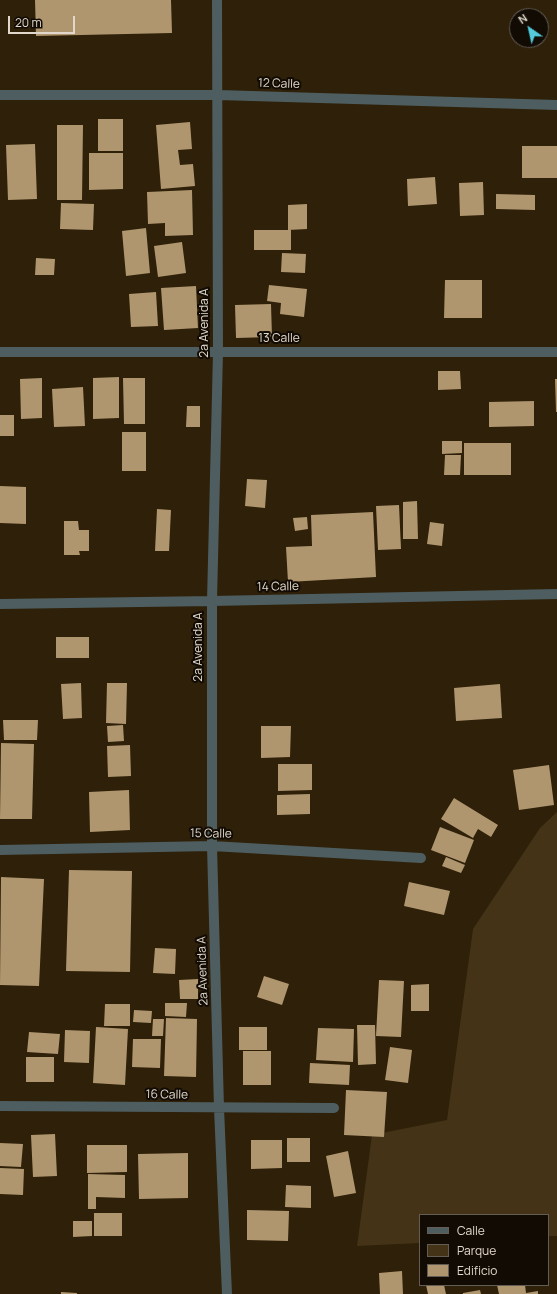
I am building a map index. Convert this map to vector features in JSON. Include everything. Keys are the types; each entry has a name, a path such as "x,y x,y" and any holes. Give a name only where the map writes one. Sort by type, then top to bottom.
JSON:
{"street":[{"name":"2a Avenida A","path":"217,0 218,352 212,601 212,846 219,1108 227,1294"},
{"name":"12 Calle","path":"0,95 218,95 557,105"},
{"name":"13 Calle","path":"0,352 557,352"},
{"name":"14 Calle","path":"0,604 557,594"},
{"name":"15 Calle","path":"0,850 212,846 421,858"},
{"name":"16 Calle","path":"0,1106 334,1108"}],"green space":[{"path":"557,812 557,1236 549,1236 549,1214 419,1214 419,1243 357,1246 372,1135 447,1120 473,929 540,828"}],"building":[{"path":"35,0 171,0 172,33 36,36"},
{"path":"98,119 123,119 123,151 98,151"},
{"path":"190,122 192,149 178,150 180,165 193,164 195,186 161,189 156,125"},
{"path":"57,125 83,125 82,200 57,200"},
{"path":"35,144 37,199 8,200 6,145"},
{"path":"522,146 557,146 557,178 522,178"},
{"path":"89,153 123,153 123,189 89,190"},
{"path":"435,177 437,204 408,206 407,179"},
{"path":"483,182 484,215 460,216 459,183"},
{"path":"192,190 193,235 165,236 165,223 148,224 147,192"},
{"path":"496,194 535,195 535,210 496,209"},
{"path":"61,203 94,204 93,230 60,229"},
{"path":"307,204 307,229 288,230 288,205"},
{"path":"146,228 150,273 126,276 122,231"},
{"path":"254,230 291,230 291,250 254,250"},
{"path":"182,242 186,273 158,277 154,246"},
{"path":"282,253 306,254 305,273 281,272"},
{"path":"36,258 55,259 54,275 35,275"},
{"path":"445,280 482,280 482,318 444,318"},
{"path":"269,285 307,289 304,317 280,314 281,303 267,301"},
{"path":"196,286 198,328 164,330 161,288"},
{"path":"156,292 158,326 131,327 129,294"},
{"path":"271,304 272,337 236,338 235,305"},
{"path":"438,371 460,371 461,389 438,390"},
{"path":"119,377 119,418 93,419 93,378"},
{"path":"42,378 42,418 21,419 20,379"},
{"path":"123,378 145,378 145,424 124,424"},
{"path":"555,379 557,379 557,412 556,412"},
{"path":"83,387 85,426 54,427 52,389"},
{"path":"534,401 534,426 489,427 489,402"},
{"path":"187,406 200,406 200,427 186,427"},
{"path":"0,415 14,415 14,436 0,436"},
{"path":"122,432 146,432 146,471 122,471"},
{"path":"442,441 462,441 462,453 442,454"},
{"path":"464,443 511,443 511,475 464,475"},
{"path":"445,455 461,455 460,475 444,475"},
{"path":"247,479 267,480 265,508 245,506"},
{"path":"0,486 26,487 26,524 0,523"},
{"path":"417,501 418,539 403,539 403,502"},
{"path":"399,505 401,549 378,550 376,506"},
{"path":"157,509 171,510 169,551 155,551"},
{"path":"373,512 376,577 288,582 286,547 312,546 311,515"},
{"path":"307,517 308,529 295,531 293,518"},
{"path":"64,521 78,521 79,530 89,530 89,551 79,551 80,555 64,555"},
{"path":"430,522 444,524 442,546 427,544"},
{"path":"56,637 89,637 89,658 56,658"},
{"path":"81,683 82,718 63,719 61,684"},
{"path":"107,683 127,683 126,724 106,723"},
{"path":"500,684 502,718 456,721 454,688"},
{"path":"3,720 38,720 37,740 4,740"},
{"path":"123,725 124,741 108,742 107,726"},
{"path":"261,726 291,726 290,757 261,758"},
{"path":"1,743 34,744 32,819 0,819"},
{"path":"130,745 131,776 108,777 107,746"},
{"path":"278,764 312,764 312,790 278,791"},
{"path":"549,765 554,805 519,810 513,770"},
{"path":"129,790 130,830 90,832 89,792"},
{"path":"310,794 310,814 277,815 277,795"},
{"path":"454,798 498,825 491,837 478,829 473,838 441,819"},
{"path":"440,827 474,840 465,863 431,850"},
{"path":"446,857 465,865 461,873 442,866"},
{"path":"69,870 132,871 130,972 66,971"},
{"path":"1,877 44,879 39,986 0,985"},
{"path":"409,882 450,891 444,915 404,906"},
{"path":"155,948 176,949 175,974 153,973"},
{"path":"264,976 289,984 282,1005 257,997"},
{"path":"198,979 198,999 180,999 179,980"},
{"path":"379,980 404,981 401,1037 376,1036"},
{"path":"429,984 429,1011 411,1011 411,985"},
{"path":"165,1003 187,1003 186,1017 165,1016"},
{"path":"105,1004 130,1004 130,1026 104,1026"},
{"path":"134,1010 152,1011 151,1023 133,1022"},
{"path":"166,1018 197,1019 196,1077 164,1076"},
{"path":"153,1019 164,1019 163,1036 152,1036"},
{"path":"357,1025 375,1025 376,1064 358,1065"},
{"path":"96,1027 128,1029 125,1085 93,1083"},
{"path":"239,1027 267,1027 267,1050 239,1050"},
{"path":"318,1028 354,1029 353,1062 316,1060"},
{"path":"65,1030 90,1031 89,1063 64,1062"},
{"path":"29,1032 60,1034 58,1054 27,1052"},
{"path":"133,1039 161,1039 160,1068 132,1067"},
{"path":"390,1047 412,1050 408,1083 385,1080"},
{"path":"243,1051 271,1051 271,1085 243,1085"},
{"path":"26,1057 54,1057 54,1082 26,1082"},
{"path":"310,1063 350,1065 349,1085 309,1083"},
{"path":"346,1090 387,1092 384,1137 344,1135"},
{"path":"55,1134 57,1176 33,1177 31,1135"},
{"path":"287,1138 310,1138 310,1162 287,1162"},
{"path":"251,1140 282,1140 282,1168 251,1169"},
{"path":"0,1143 23,1144 21,1167 0,1166"},
{"path":"87,1145 127,1145 127,1172 87,1173"},
{"path":"348,1151 356,1193 334,1197 326,1156"},
{"path":"188,1153 188,1198 139,1199 138,1154"},
{"path":"0,1168 24,1169 23,1195 0,1194"},
{"path":"88,1174 125,1175 125,1198 96,1197 96,1209 88,1209"},
{"path":"286,1185 311,1186 311,1208 285,1207"},
{"path":"247,1210 289,1211 288,1241 247,1240"},
{"path":"94,1213 122,1213 122,1236 94,1236"},
{"path":"73,1221 92,1221 92,1236 73,1237"},
{"path":"402,1271 403,1294 380,1294 379,1273"},
{"path":"426,1286 444,1286 446,1294 428,1294"},
{"path":"497,1286 525,1286 526,1293 538,1291 538,1294 499,1294"},
{"path":"480,1290 481,1294 463,1294 463,1293"},
{"path":"61,1292 77,1293 77,1294 61,1294"}]}
